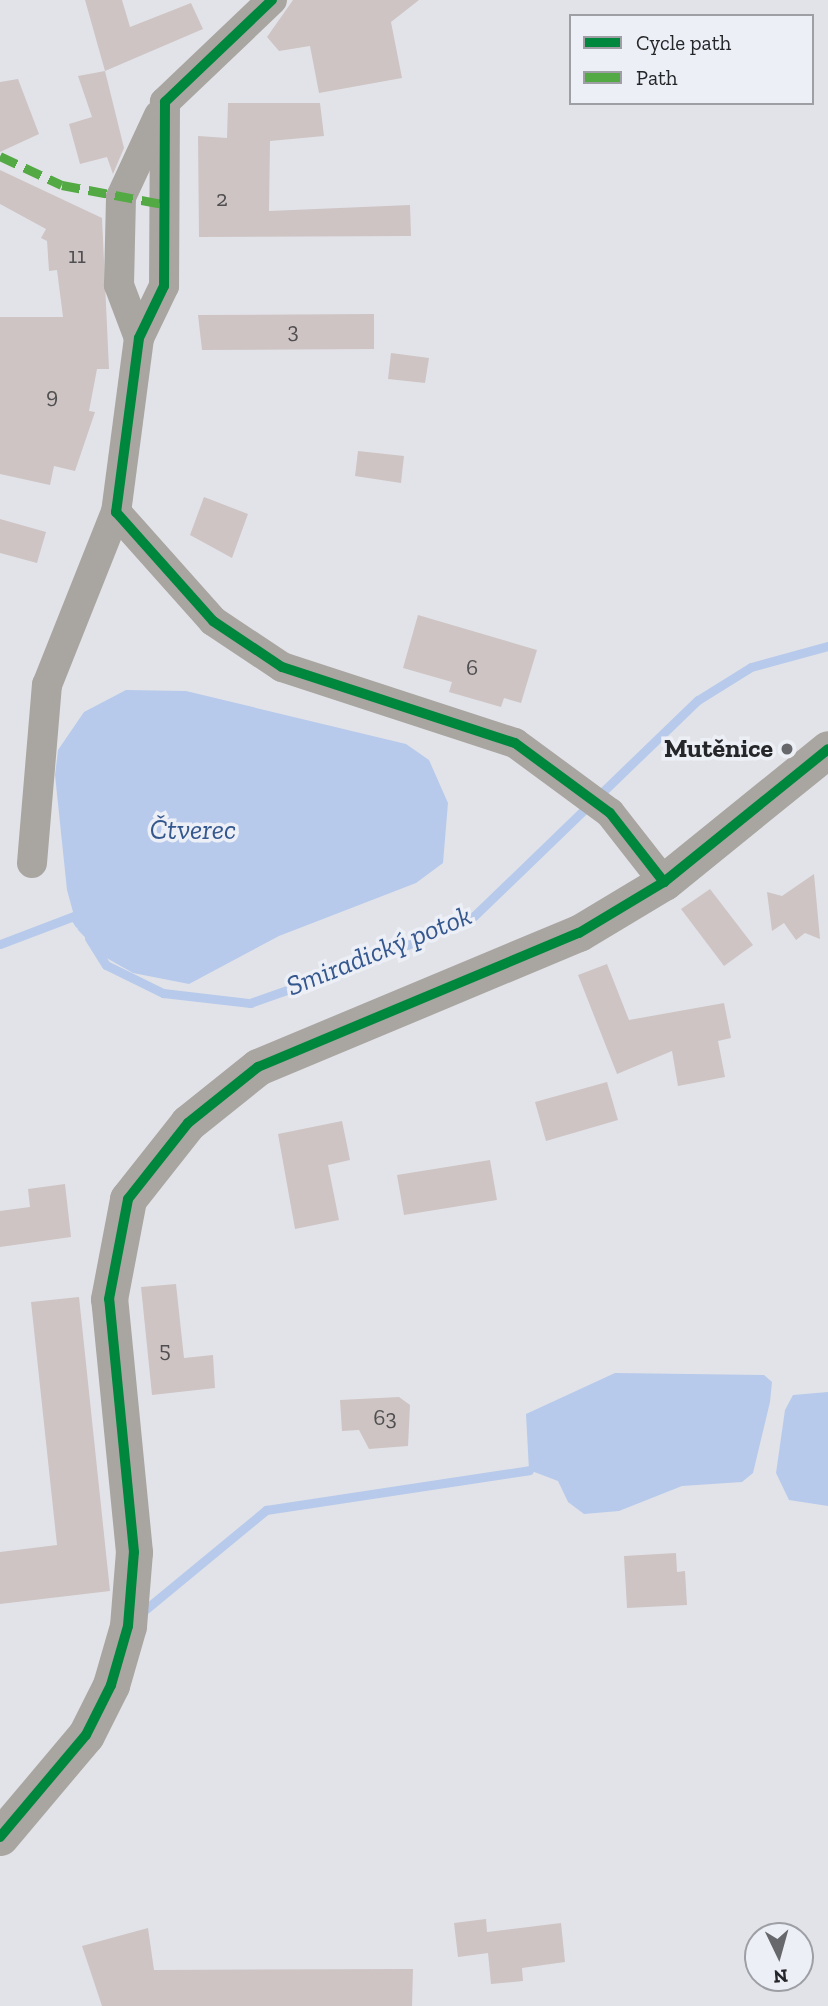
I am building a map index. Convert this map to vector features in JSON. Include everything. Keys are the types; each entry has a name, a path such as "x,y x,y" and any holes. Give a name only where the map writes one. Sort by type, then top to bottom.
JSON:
{"street":[{"path":"139,338 119,285 121,197 165,102 272,0"},
{"path":"32,863 47,685 116,512 139,338 164,286 165,102"},
{"path":"116,512 213,621 282,667 515,743 581,788 610,813 664,882"},
{"path":"0,1837 86,1735 111,1685 128,1626 134,1552 109,1299 128,1199 188,1123 257,1068 531,955 664,882 828,749"}],"water":[{"name":"Čtverec","path":"126,690 186,691 406,744 429,760 448,803 443,863 416,883 279,936 189,984 133,973 103,956 78,930 67,890 55,775 58,750 84,712"},
{"path":"615,1373 764,1375 772,1382 770,1402 753,1473 742,1482 682,1486 619,1511 584,1514 568,1502 558,1481 529,1470 526,1414"},
{"path":"828,1392 828,1506 789,1500 776,1473 785,1410 793,1395"}],"building":[{"path":"85,0 122,0 130,27 191,3 203,29 105,71"},
{"path":"293,0 419,0 391,22 402,78 319,93 310,46 279,51 267,37"},
{"path":"105,71 124,148 113,174 107,157 80,164 69,124 92,117 78,76"},
{"path":"18,79 39,134 0,152 0,82"},
{"path":"228,103 320,103 324,136 270,141 269,211 410,205 411,236 199,237 198,136 227,138"},
{"path":"0,170 102,218 109,369 97,369 89,411 95,412 75,471 54,466 50,485 0,474 0,317 63,317 57,270 49,271 47,241 41,238 46,229 0,204"},
{"path":"374,314 374,349 202,350 198,315"},
{"path":"391,353 429,358 425,383 388,379"},
{"path":"358,451 404,456 401,483 355,476"},
{"path":"204,497 248,514 232,558 190,535"},
{"path":"0,519 46,532 37,563 0,553"},
{"path":"418,615 537,650 521,703 504,698 501,707 449,692 452,682 403,668"},
{"path":"814,874 820,939 805,933 796,940 784,923 772,931 767,892 782,896"},
{"path":"710,889 753,945 724,966 681,909"},
{"path":"607,964 629,1020 724,1003 731,1038 718,1041 725,1077 678,1086 672,1051 617,1074 578,975"},
{"path":"607,1082 618,1120 546,1141 535,1102"},
{"path":"342,1121 350,1160 328,1165 339,1220 295,1229 278,1134"},
{"path":"490,1160 497,1200 404,1215 397,1175"},
{"path":"65,1184 71,1237 0,1247 0,1211 30,1207 28,1189"},
{"path":"176,1284 184,1358 213,1355 215,1388 152,1395 141,1287"},
{"path":"79,1297 110,1591 0,1604 0,1552 57,1545 31,1302"},
{"path":"399,1397 410,1405 408,1446 369,1449 359,1430 342,1431 340,1400"},
{"path":"676,1553 677,1572 685,1571 687,1605 627,1608 624,1556"},
{"path":"486,1919 487,1932 561,1923 565,1962 522,1968 523,1981 491,1984 488,1953 458,1957 454,1923"},
{"path":"148,1928 154,1970 413,1969 412,2006 102,2006 82,1946"}],"waterway":[{"name":"Smiradický potok","path":"89,938 106,965 163,993 250,1003 375,959 474,916 698,700 751,667 828,646"},
{"name":"Smiradický potok","path":"0,944 74,916 79,924"},
{"path":"146,1609 266,1510 529,1470"}],"marked path":[{"path":"0,156 62,185 163,204"}],"cycle path":[{"path":"272,0 165,102 164,286 139,338 116,512 213,621 282,667 515,743 610,813 664,882"},
{"path":"0,1837 86,1735 111,1685 128,1626 134,1552 109,1299 128,1199 188,1123 258,1067 579,933 664,882 828,749"}],"place":[{"name":"Mutěnice","path":"787,749"}]}
